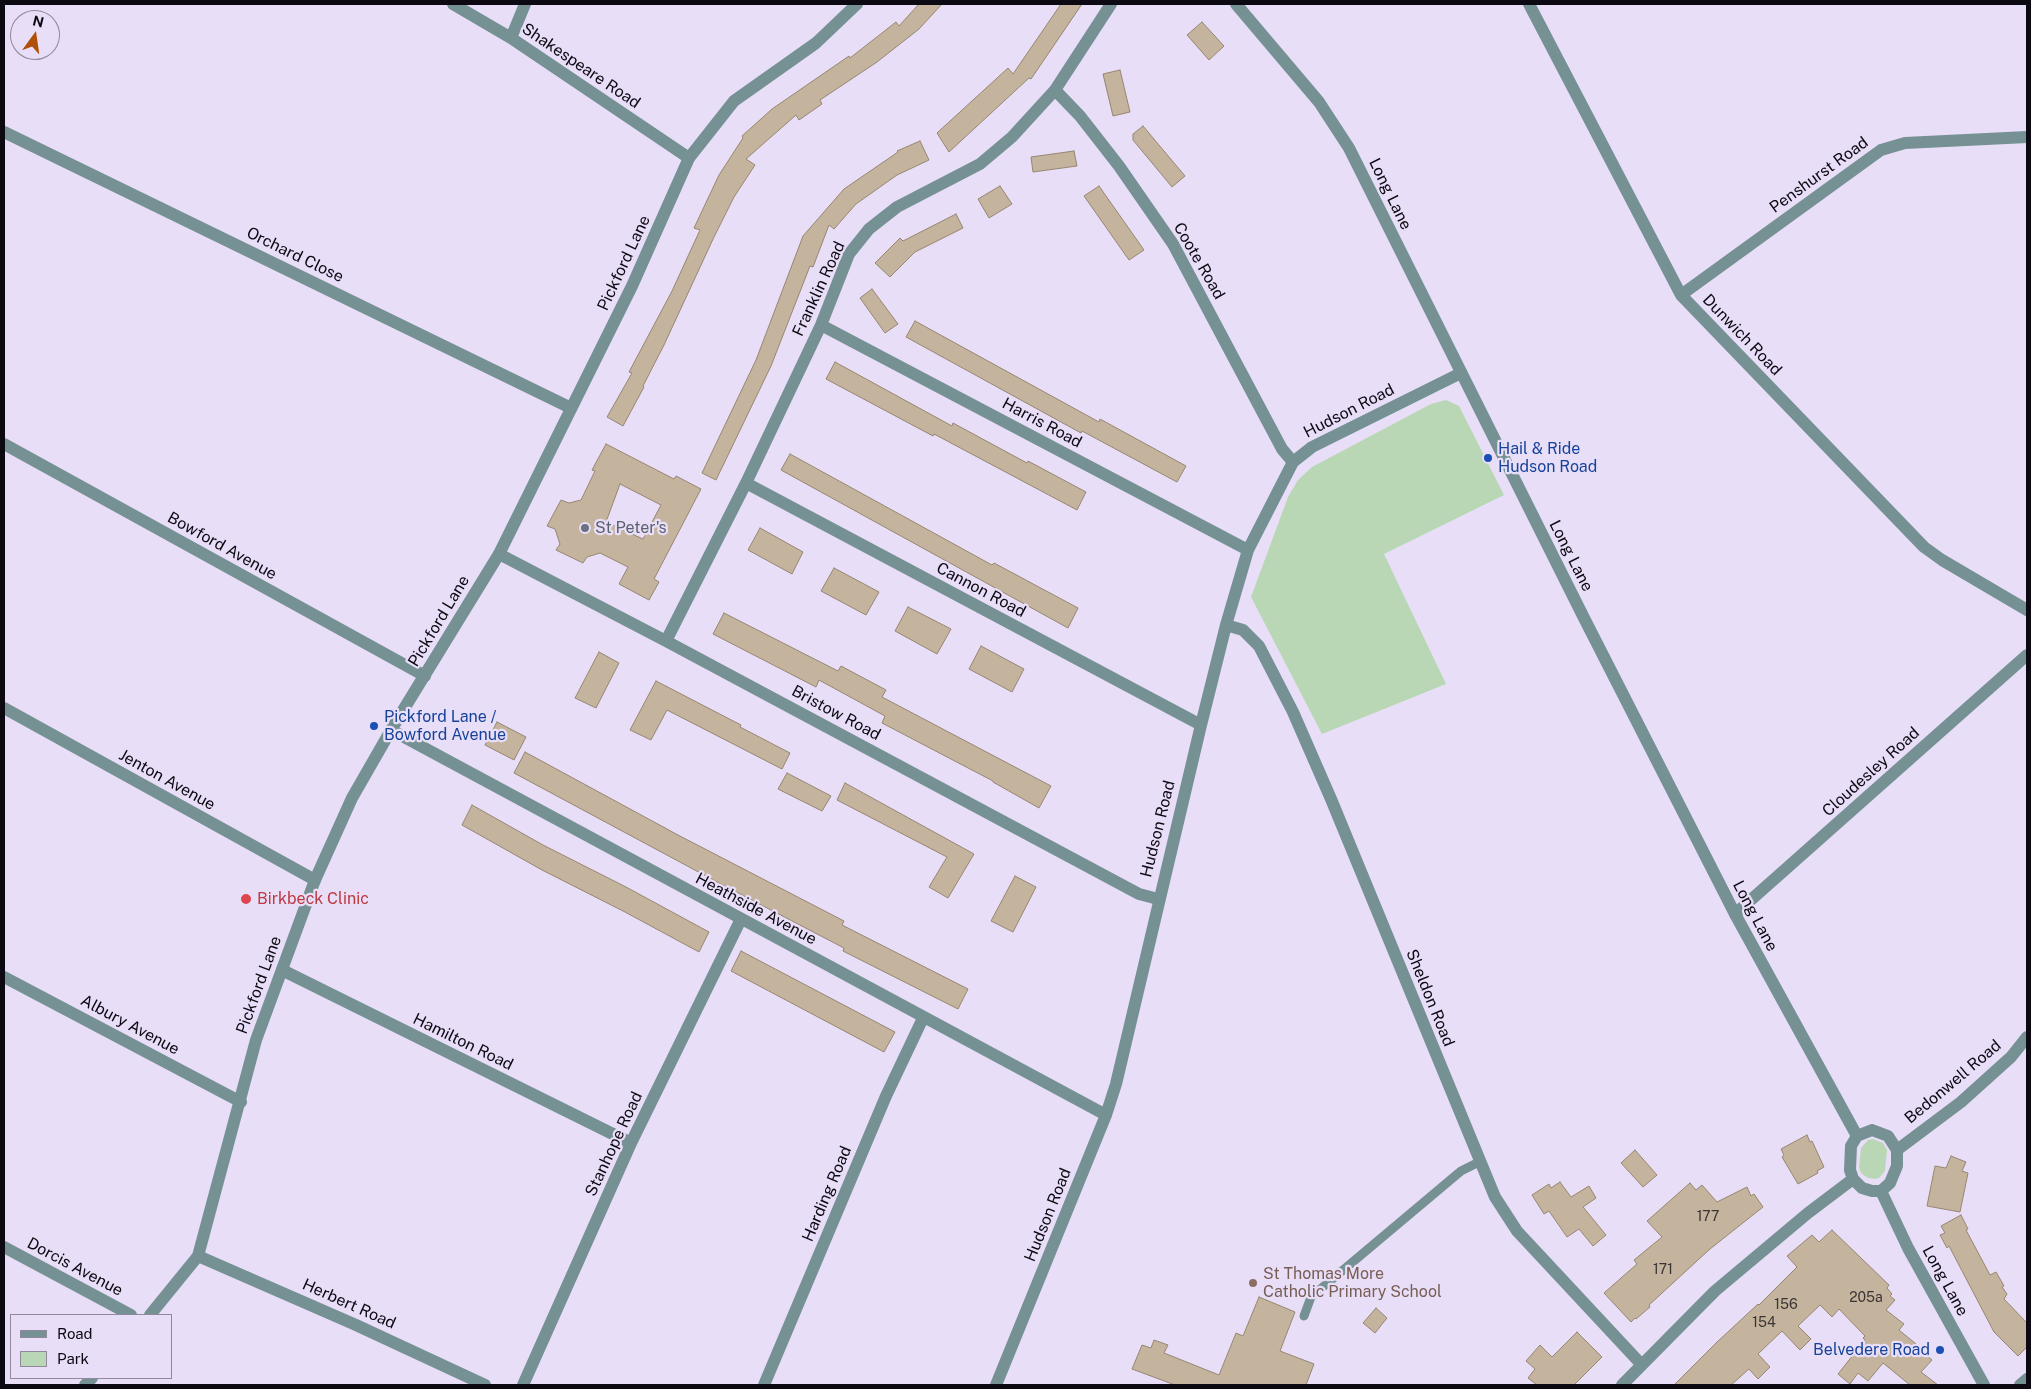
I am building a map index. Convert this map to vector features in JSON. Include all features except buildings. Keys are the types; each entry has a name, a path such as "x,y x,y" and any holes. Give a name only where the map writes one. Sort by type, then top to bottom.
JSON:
{"street":[{"name":"Shakespeare Road","path":"454,4 510,38 689,158"},
{"path":"510,38 524,4"},
{"name":"Pickford Lane","path":"151,1314 198,1256 241,1102 256,1040 315,880 352,798 391,730 499,554 632,286 689,158 734,102 816,43 857,4"},
{"name":"Franklin Road","path":"666,641 746,483 821,325 849,254 869,229 897,207 980,164 1012,137 1055,90 1111,4"},
{"name":"Long Lane","path":"1236,4 1320,102 1349,148 1460,373 1735,914 1857,1136"},
{"name":"Dunwich Road","path":"1530,4 1681,295 1924,547 1942,560 2027,610"},
{"name":"Coote Road","path":"1055,90 1080,116 1119,166 1173,244 1282,449 1293,462"},
{"name":"Orchard Close","path":"4,132 571,408"},
{"name":"Penshurst Road","path":"1681,295 1880,150 1905,143 2027,138"},
{"name":"Harris Road","path":"821,325 1248,550"},
{"name":"Hudson Road","path":"996,1385 1106,1115 1116,1084 1200,725 1248,550 1293,462 1312,447 1460,373"},
{"name":"Bowford Avenue","path":"4,444 425,676"},
{"name":"Cannon Road","path":"746,483 1200,725"},
{"name":"Bristow Road","path":"499,554 666,641 1139,894 1158,899"},
{"name":"Sheldon Road","path":"1226,625 1243,630 1258,646 1293,712 1335,808 1495,1197 1517,1231 1641,1364"},
{"name":"Cloudesley Road","path":"1735,914 2027,655"},
{"name":"Jenton Avenue","path":"4,708 315,880"},
{"name":"Heathside Avenue","path":"391,730 1106,1115"},
{"name":"Stanhope Road","path":"523,1385 631,1143 741,919"},
{"name":"Hamilton Road","path":"282,970 631,1143"},
{"name":"Albury Avenue","path":"4,977 241,1102"},
{"name":"Harding Road","path":"764,1385 886,1096 923,1018"},
{"name":"Bedonwell Road","path":"1897,1150 1961,1102 2010,1057 2027,1037"},
{"path":"1872,1130 1888,1136 1897,1150 1897,1166 1890,1183 1881,1191 1862,1188 1853,1179 1850,1170 1851,1146 1857,1136 1872,1130"},
{"path":"1622,1385 1715,1291 1808,1212 1853,1179"},
{"name":"Long Lane","path":"1881,1191 1908,1248 1984,1385"},
{"name":"Dorcis Avenue","path":"4,1247 129,1314"},
{"name":"Herbert Road","path":"198,1256 356,1325 486,1385"},
{"path":"2020,1385 2027,1379"}],"lane":[{"path":"1304,1316 1311,1298 1461,1171 1479,1162"}],"green space":[{"path":"1446,400 1459,406 1504,495 1384,554 1446,684 1322,734 1251,597 1288,497 1298,480 1312,467 1431,404"},
{"path":"1873,1139 1883,1143 1887,1150 1885,1171 1879,1178 1875,1179 1868,1178 1861,1173 1859,1167 1861,1148 1868,1140"}],"place":[{"name":"Hail & Ride Hudson Road","path":"1488,458"},
{"name":"St Peter's","path":"585,528"},
{"name":"Pickford Lane / Bowford Avenue","path":"374,726"},
{"name":"Birkbeck Clinic","path":"246,899"},
{"name":"St Thomas More Catholic Primary School","path":"1253,1283"},
{"name":"Belvedere Road","path":"1940,1350"}]}
